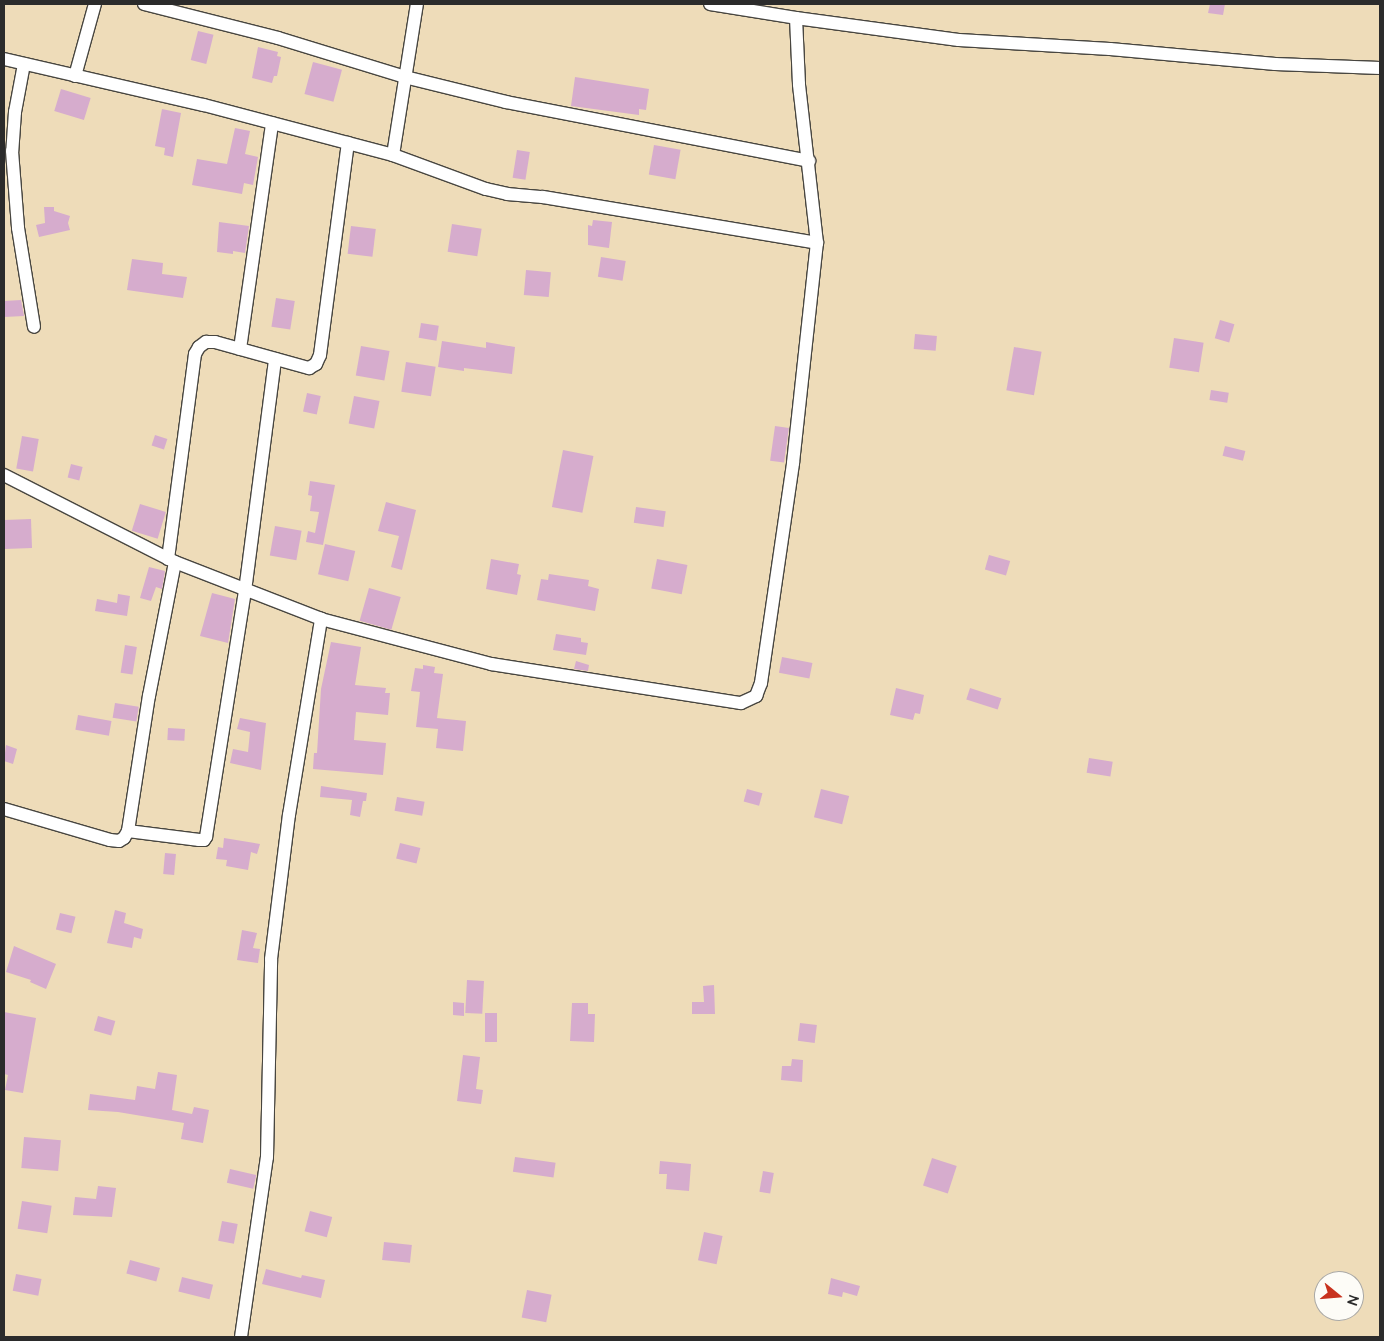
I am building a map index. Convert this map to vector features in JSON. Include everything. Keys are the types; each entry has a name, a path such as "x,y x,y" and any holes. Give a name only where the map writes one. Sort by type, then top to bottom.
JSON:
{"street":[{"path":"76,76 95,4"},
{"path":"144,4 278,38 405,77 506,102 810,161"},
{"path":"393,155 417,4"},
{"path":"710,4 796,18 959,40 1110,49 1275,64 1380,68"},
{"path":"4,475 171,560 321,619 492,664 741,703 756,696 761,683 794,463 817,243 810,161 799,84 796,18"},
{"path":"4,59 204,105 393,155 486,189 507,194 543,197 817,243"},
{"path":"24,64 15,112 12,151 18,228 34,327"},
{"path":"240,349 272,124"},
{"path":"4,808 110,840 118,841 124,838 128,831 171,560 195,354 206,342 215,342 309,368 316,364 320,355 348,143"},
{"path":"128,831 199,840 204,840 206,837 245,590 275,359"},
{"path":"241,1337 267,1157 271,959 289,815 321,619"}],"building":[{"path":"1210,4 1225,4 1223,15 1208,13"},
{"path":"198,31 214,35 206,64 191,60"},
{"path":"258,47 278,52 277,56 281,57 277,76 274,76 272,83 252,78"},
{"path":"313,62 342,70 333,102 304,94"},
{"path":"575,77 649,89 646,110 639,109 639,115 571,106"},
{"path":"61,89 91,98 84,120 54,111"},
{"path":"162,109 181,113 173,157 164,155 165,148 155,146"},
{"path":"235,128 250,131 245,154 258,157 253,185 244,183 242,194 192,185 197,159 227,164"},
{"path":"654,145 681,150 675,179 649,175"},
{"path":"517,150 530,152 525,180 513,178"},
{"path":"44,207 54,207 54,211 70,216 68,223 70,230 39,237 36,225 45,223"},
{"path":"593,220 612,222 609,248 588,245 588,225 592,226"},
{"path":"219,222 249,226 245,253 233,251 233,254 217,252"},
{"path":"452,224 482,229 477,256 448,252"},
{"path":"351,226 376,229 372,257 348,254"},
{"path":"601,257 626,261 623,281 598,277"},
{"path":"132,259 163,263 162,274 187,277 183,298 127,290"},
{"path":"526,270 551,272 549,297 524,295"},
{"path":"276,298 295,301 290,330 271,327"},
{"path":"21,300 24,316 4,317 4,301"},
{"path":"1220,320 1234,324 1229,342 1215,338"},
{"path":"421,323 439,326 436,341 419,338"},
{"path":"915,334 937,336 936,351 914,349"},
{"path":"1174,338 1204,343 1199,372 1169,368"},
{"path":"442,341 486,348 486,342 515,347 512,374 464,368 464,371 438,367"},
{"path":"361,346 390,351 384,381 356,376"},
{"path":"1014,347 1042,352 1034,395 1006,390"},
{"path":"406,362 436,367 431,396 401,392"},
{"path":"1211,390 1229,393 1227,403 1209,400"},
{"path":"307,393 321,396 317,414 303,412"},
{"path":"354,396 380,401 374,428 349,423"},
{"path":"775,426 789,428 784,463 770,461"},
{"path":"155,435 167,439 164,449 152,445"},
{"path":"22,436 39,439 33,471 16,468"},
{"path":"1225,446 1245,451 1243,461 1223,456"},
{"path":"563,450 593,456 582,513 552,507"},
{"path":"71,464 83,467 79,480 68,478"},
{"path":"310,481 335,485 323,545 306,542 308,531 315,533 319,512 310,511 312,496 308,495"},
{"path":"386,502 416,510 402,570 391,567 399,536 378,531"},
{"path":"140,504 166,512 158,539 132,531"},
{"path":"636,507 666,511 663,527 634,523"},
{"path":"31,519 32,548 5,549 4,520"},
{"path":"275,526 302,531 296,560 270,556"},
{"path":"325,544 355,551 348,581 318,574"},
{"path":"989,555 1010,561 1006,575 985,569"},
{"path":"491,559 519,564 517,574 521,575 517,595 486,589"},
{"path":"657,559 687,565 682,594 651,588"},
{"path":"149,567 165,571 162,589 156,587 151,601 140,598"},
{"path":"549,574 589,580 588,586 599,589 595,611 537,600 541,579 548,580"},
{"path":"369,588 401,597 391,630 360,621"},
{"path":"212,593 235,599 228,643 200,636"},
{"path":"118,594 130,596 127,616 95,611 97,599 117,603"},
{"path":"556,634 581,638 581,642 588,643 586,655 553,650"},
{"path":"331,642 361,647 355,685 386,688 385,693 390,693 388,715 356,712 354,740 386,743 383,775 313,769 314,753 317,753 321,689"},
{"path":"125,645 137,647 132,675 121,673"},
{"path":"782,657 812,663 809,679 779,673"},
{"path":"576,661 589,665 588,671 574,669"},
{"path":"423,665 435,667 434,673 443,674 437,718 466,721 463,751 436,748 438,729 416,727 420,692 411,691 415,668 423,669"},
{"path":"896,688 924,695 920,714 915,713 913,720 890,715"},
{"path":"970,688 1001,698 998,710 966,699"},
{"path":"115,703 139,707 136,722 113,718"},
{"path":"78,715 111,721 109,736 75,730"},
{"path":"240,718 266,723 261,770 230,763 233,749 248,752 250,732 237,729"},
{"path":"168,728 185,729 184,741 167,740"},
{"path":"6,745 17,749 13,764 4,761"},
{"path":"1089,758 1113,762 1110,777 1087,773"},
{"path":"321,786 367,793 366,801 363,801 360,817 350,815 352,800 320,797"},
{"path":"747,789 762,793 759,806 744,802"},
{"path":"821,789 849,796 842,824 814,817"},
{"path":"397,797 425,802 422,816 395,811"},
{"path":"224,838 260,844 257,854 251,852 248,870 226,866 227,860 216,859 218,847 223,848"},
{"path":"400,843 420,848 417,864 396,859"},
{"path":"165,853 176,854 174,875 163,874"},
{"path":"115,910 126,913 124,923 143,929 141,939 134,937 132,948 107,943"},
{"path":"60,913 76,917 71,933 56,929"},
{"path":"242,930 257,933 253,948 260,949 258,963 237,960"},
{"path":"14,946 56,964 46,989 30,982 31,980 6,972"},
{"path":"467,980 484,981 482,1014 465,1013"},
{"path":"714,985 715,1014 692,1014 692,1002 704,1002 703,986"},
{"path":"453,1002 464,1003 464,1016 453,1015"},
{"path":"572,1003 588,1003 588,1014 595,1014 594,1042 570,1041"},
{"path":"4,1012 36,1018 23,1093 5,1090 8,1075 4,1074"},
{"path":"485,1013 497,1013 497,1042 485,1042"},
{"path":"98,1016 115,1021 111,1035 94,1030"},
{"path":"800,1023 817,1025 815,1043 798,1041"},
{"path":"463,1055 480,1057 476,1089 483,1090 481,1104 457,1101"},
{"path":"792,1059 803,1060 802,1082 781,1080 782,1066 791,1066"},
{"path":"158,1072 177,1075 172,1110 192,1114 194,1107 209,1110 203,1143 181,1139 184,1123 118,1112 88,1110 90,1094 135,1100 137,1086 155,1089"},
{"path":"24,1137 61,1140 58,1171 21,1168"},
{"path":"515,1157 556,1163 554,1178 513,1172"},
{"path":"932,1158 957,1166 948,1194 923,1186"},
{"path":"660,1161 691,1164 689,1191 666,1189 667,1174 659,1174"},
{"path":"230,1169 256,1175 253,1189 227,1183"},
{"path":"763,1171 774,1173 770,1194 759,1192"},
{"path":"98,1186 116,1188 112,1217 73,1215 75,1197 96,1199"},
{"path":"22,1201 52,1206 47,1233 18,1229"},
{"path":"310,1211 332,1217 327,1237 305,1231"},
{"path":"222,1221 238,1224 234,1244 218,1241"},
{"path":"704,1232 723,1236 717,1264 698,1260"},
{"path":"384,1242 412,1245 410,1263 382,1260"},
{"path":"130,1260 160,1268 156,1282 126,1274"},
{"path":"266,1269 301,1278 302,1275 325,1280 321,1298 262,1284"},
{"path":"16,1274 42,1279 38,1296 13,1291"},
{"path":"182,1277 213,1285 209,1299 178,1292"},
{"path":"831,1278 860,1286 857,1296 843,1292 842,1297 828,1294"},
{"path":"527,1290 552,1295 546,1322 522,1317"}]}
